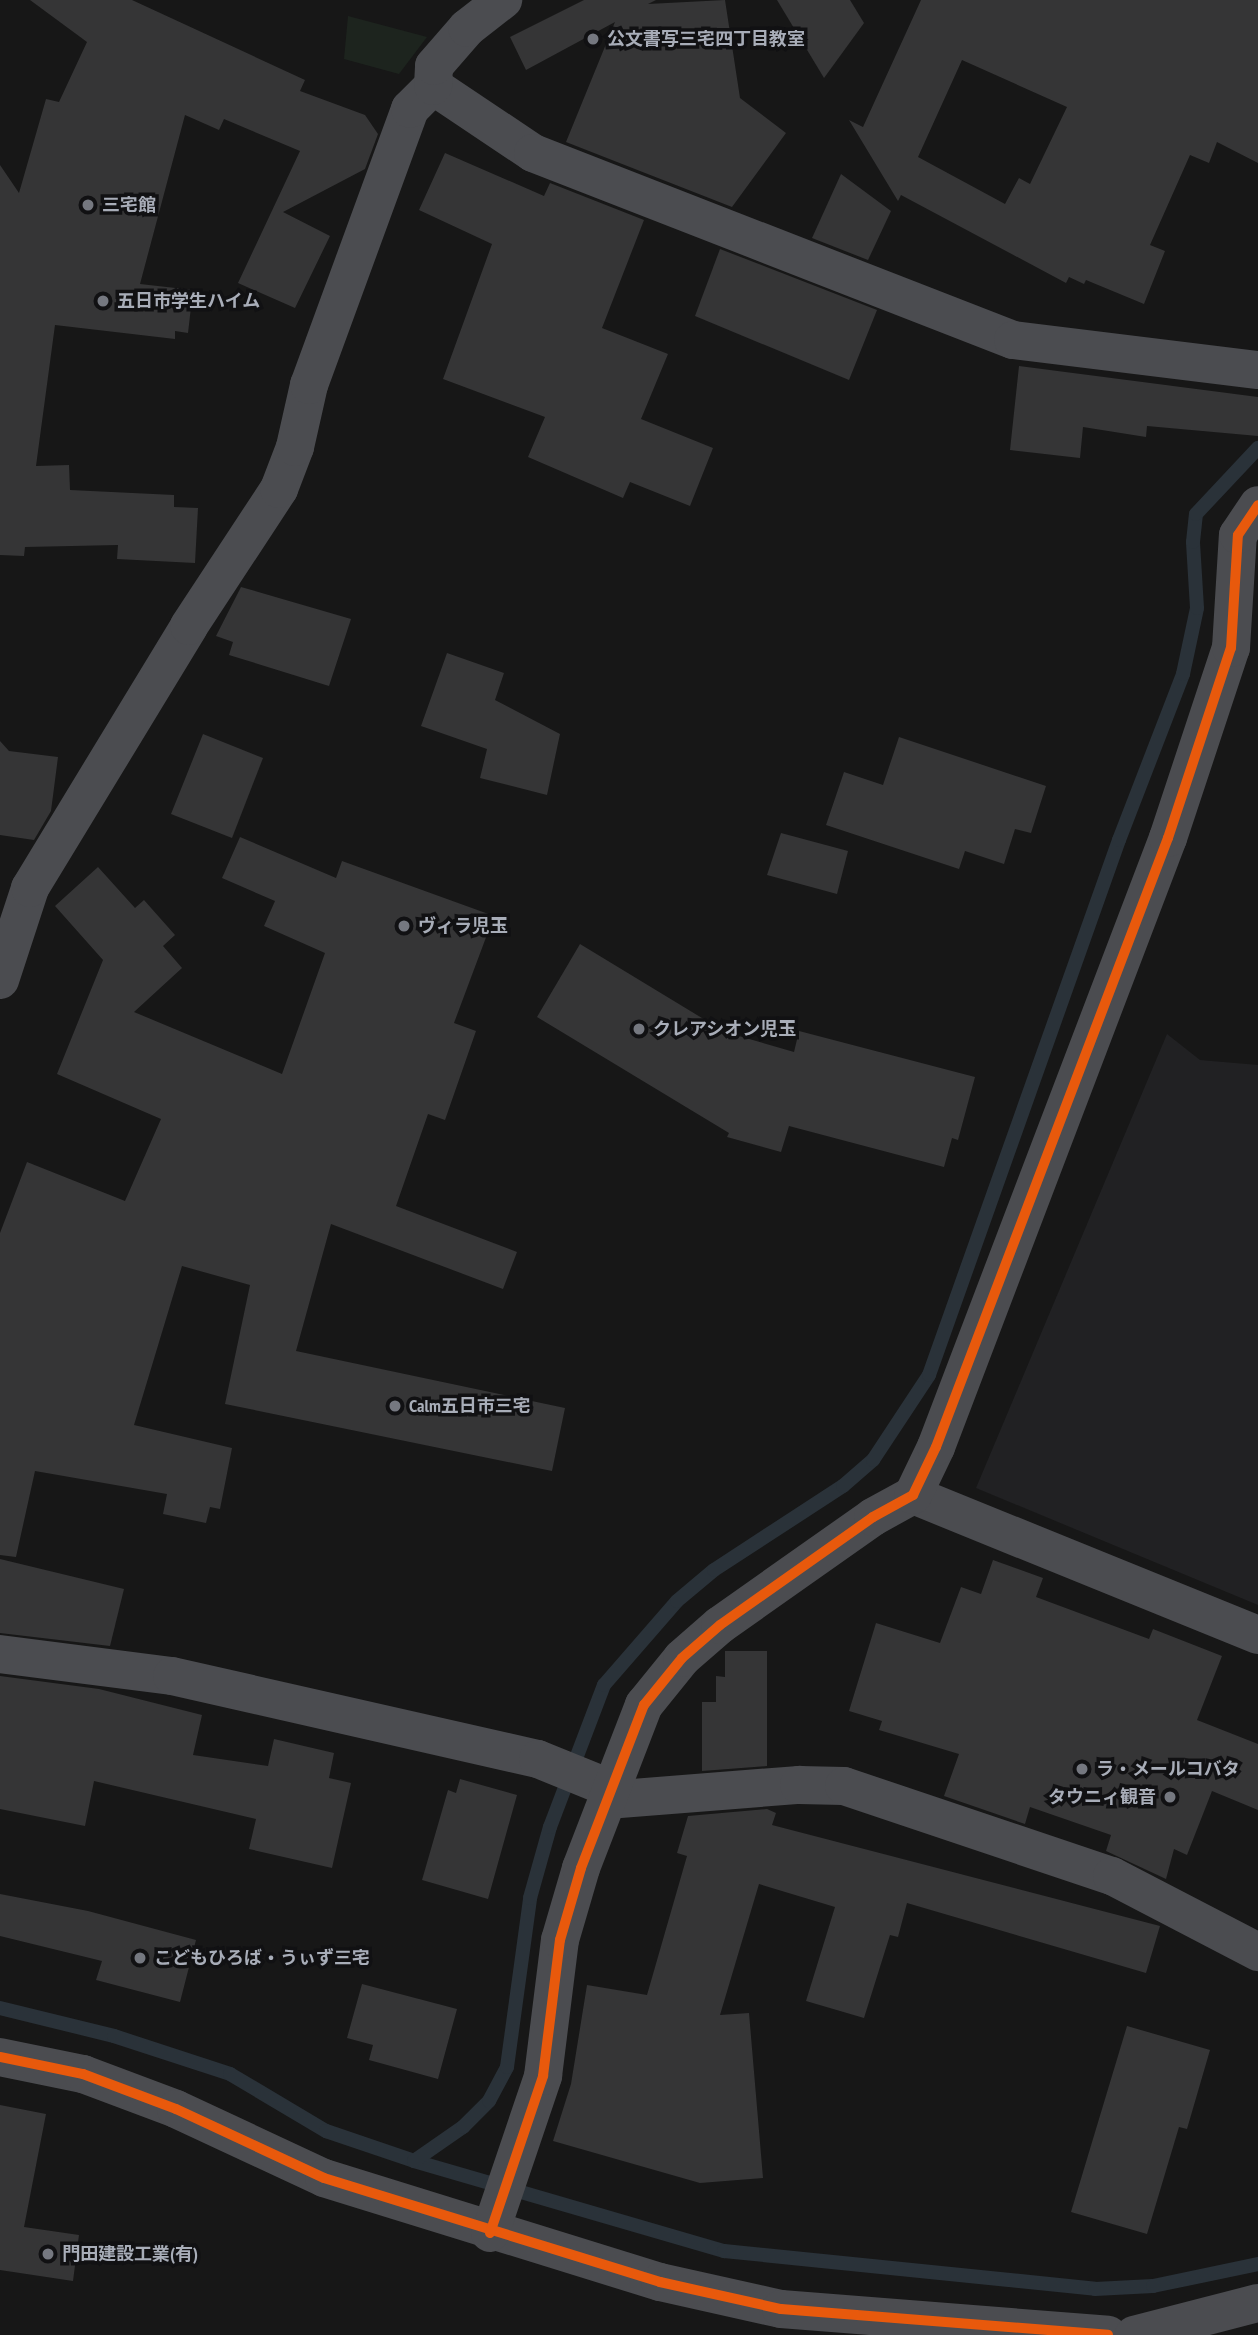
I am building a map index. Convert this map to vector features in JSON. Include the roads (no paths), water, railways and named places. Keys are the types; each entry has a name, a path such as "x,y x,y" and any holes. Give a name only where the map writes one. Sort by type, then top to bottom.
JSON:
{"street":[{"path":"0,980 30,888 189,626 279,489 295,447 313,373 410,109 433,86 434,66 467,28 503,0"},
{"path":"433,86 533,153 1013,340 1258,370"},
{"path":"493,2226 543,2076 560,1940 603,1790 644,1705 682,1658 720,1625 820,1553 913,1495 951,1411 1168,838 1231,648 1238,535 1258,505"},
{"path":"913,1495 1258,1636"},
{"path":"0,1654 172,1676 548,1764 603,1790 799,1784 844,1786 1112,1876 1258,1952"},
{"path":"0,2057 83,2074 176,2109 324,2178 493,2226 660,2282 780,2309 1108,2335"},
{"path":"1134,2335 1258,2303"}],"waterway":[{"path":"414,2161 463,2127 489,2101 507,2067 530,1898 550,1827 604,1685 677,1601 714,1570 843,1486 873,1460 929,1375 1119,840 1183,674 1197,608 1193,542 1196,514 1258,448"},
{"path":"0,2008 114,2036 230,2074 326,2131 414,2161 724,2251 1095,2289 1153,2286 1258,2264"}],"place":[{"name":"公文書写三宅四丁目教室","path":"593,39"},
{"name":"三宅館","path":"88,205"},
{"name":"五日市学生ハイム","path":"103,301"},
{"name":"ヴィラ児玉","path":"404,926"},
{"name":"クレアシオン児玉","path":"639,1029"},
{"name":"Calm五日市三宅","path":"395,1406"},
{"name":"ラ・メールコバタ","path":"1082,1769"},
{"name":"タウニィ観音","path":"1170,1797"},
{"name":"こどもひろば・うぃず三宅","path":"140,1958"},
{"name":"門田建設工業(有)","path":"48,2254"}]}
